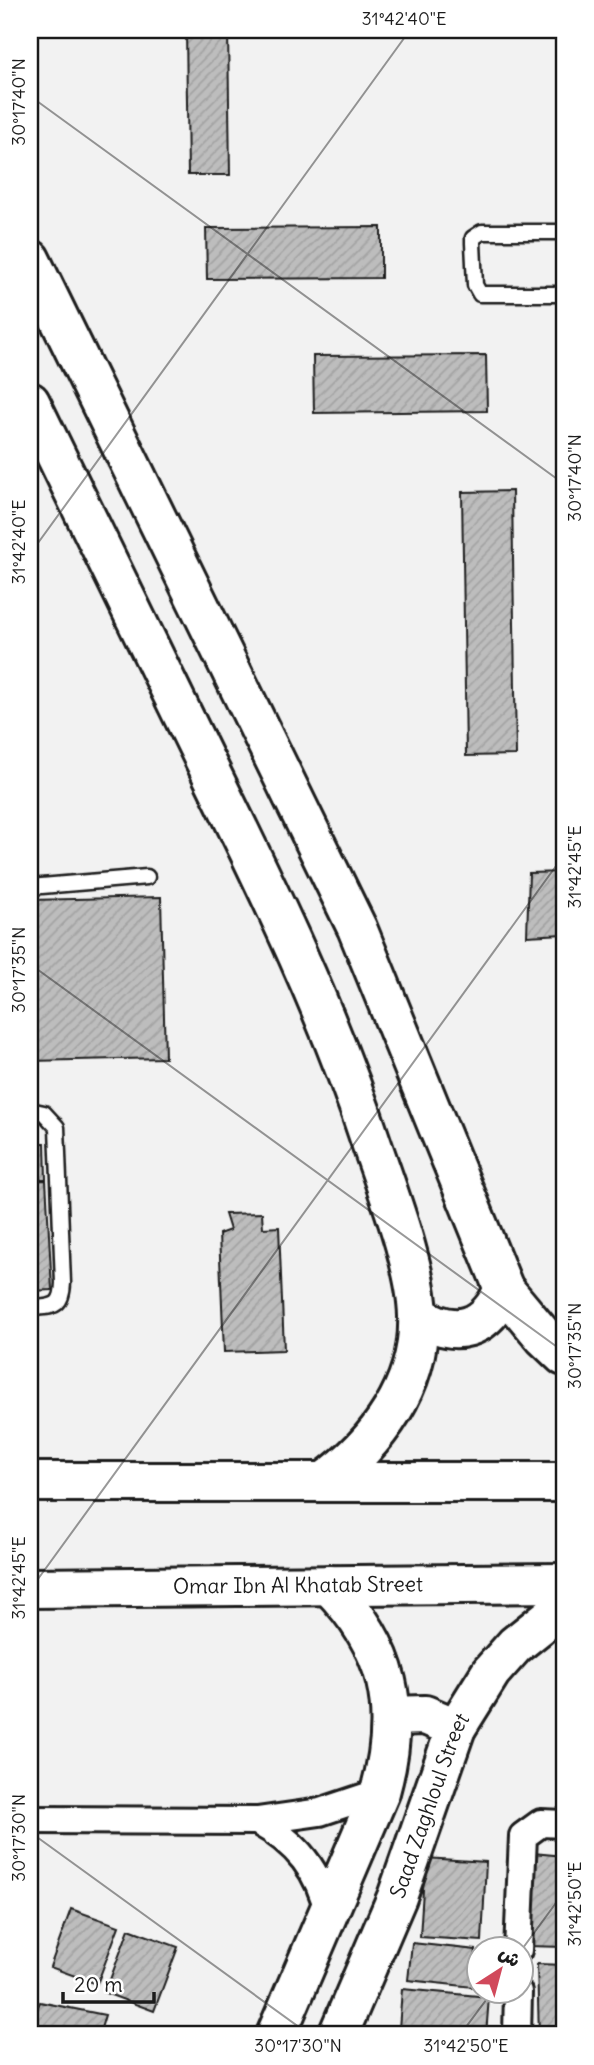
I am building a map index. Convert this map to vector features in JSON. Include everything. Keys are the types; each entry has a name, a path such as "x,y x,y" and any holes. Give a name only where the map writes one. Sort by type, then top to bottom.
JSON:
{"street":[{"path":"30,259 357,928 504,1289 544,1337 564,1356"},
{"path":"30,402 301,957 349,1074 406,1255 418,1315 411,1367 387,1420 355,1458 324,1482"},
{"path":"418,1315 437,1327 458,1329 479,1323 495,1309 504,1289"},
{"path":"30,1482 564,1482"},
{"name":"Omar Ibn Al Khatab Street","path":"30,1588 564,1583"},
{"path":"276,2035 380,1792 389,1758 392,1716 388,1685 376,1649 348,1605 329,1585"},
{"name":"Saad Zaghloul Street","path":"338,2035 410,1862 456,1728 491,1672 515,1645 564,1606"},
{"path":"392,1716 425,1715 456,1728"},
{"path":"30,1820 257,1821 320,1812 380,1792"},
{"path":"257,1821 298,1849 324,1891 329,1915"},
{"path":"519,1936 523,1836 541,1824 564,1824"},
{"path":"517,2035 518,2006"}],"lane":[{"path":"564,232 482,232 473,238 473,243 475,285 480,294 564,294"},
{"path":"30,887 147,877"},
{"path":"30,1110 44,1113 57,1127 63,1283 55,1305 48,1309 30,1309"}],"building":[{"path":"186,30 228,30 230,175 188,175"},
{"path":"381,227 381,278 207,279 206,228"},
{"path":"486,355 487,411 314,413 313,356"},
{"path":"512,491 516,755 466,756 462,492"},
{"path":"564,872 564,934 527,936 529,873"},
{"path":"161,897 165,1058 30,1061 30,900"},
{"path":"30,1143 45,1143 46,1179 30,1179"},
{"path":"46,1180 52,1290 30,1291 30,1181"},
{"path":"262,1213 263,1228 279,1227 284,1350 224,1352 219,1234 230,1230 225,1214"},
{"path":"533,1853 564,1856 564,1947 534,1946 534,1936 529,1936"},
{"path":"425,1858 486,1862 482,1936 464,1936 464,1940 420,1937"},
{"path":"71,1909 119,1926 97,1984 50,1967"},
{"path":"129,1929 178,1947 154,2011 105,1993"},
{"path":"412,1943 464,1949 464,1986 408,1980"},
{"path":"537,1964 564,1965 564,2035 539,2035"},
{"path":"402,1989 464,1995 464,2006 488,2006 486,2035 399,2029"},
{"path":"40,2002 105,2015 99,2035 30,2035 30,2024"}]}
